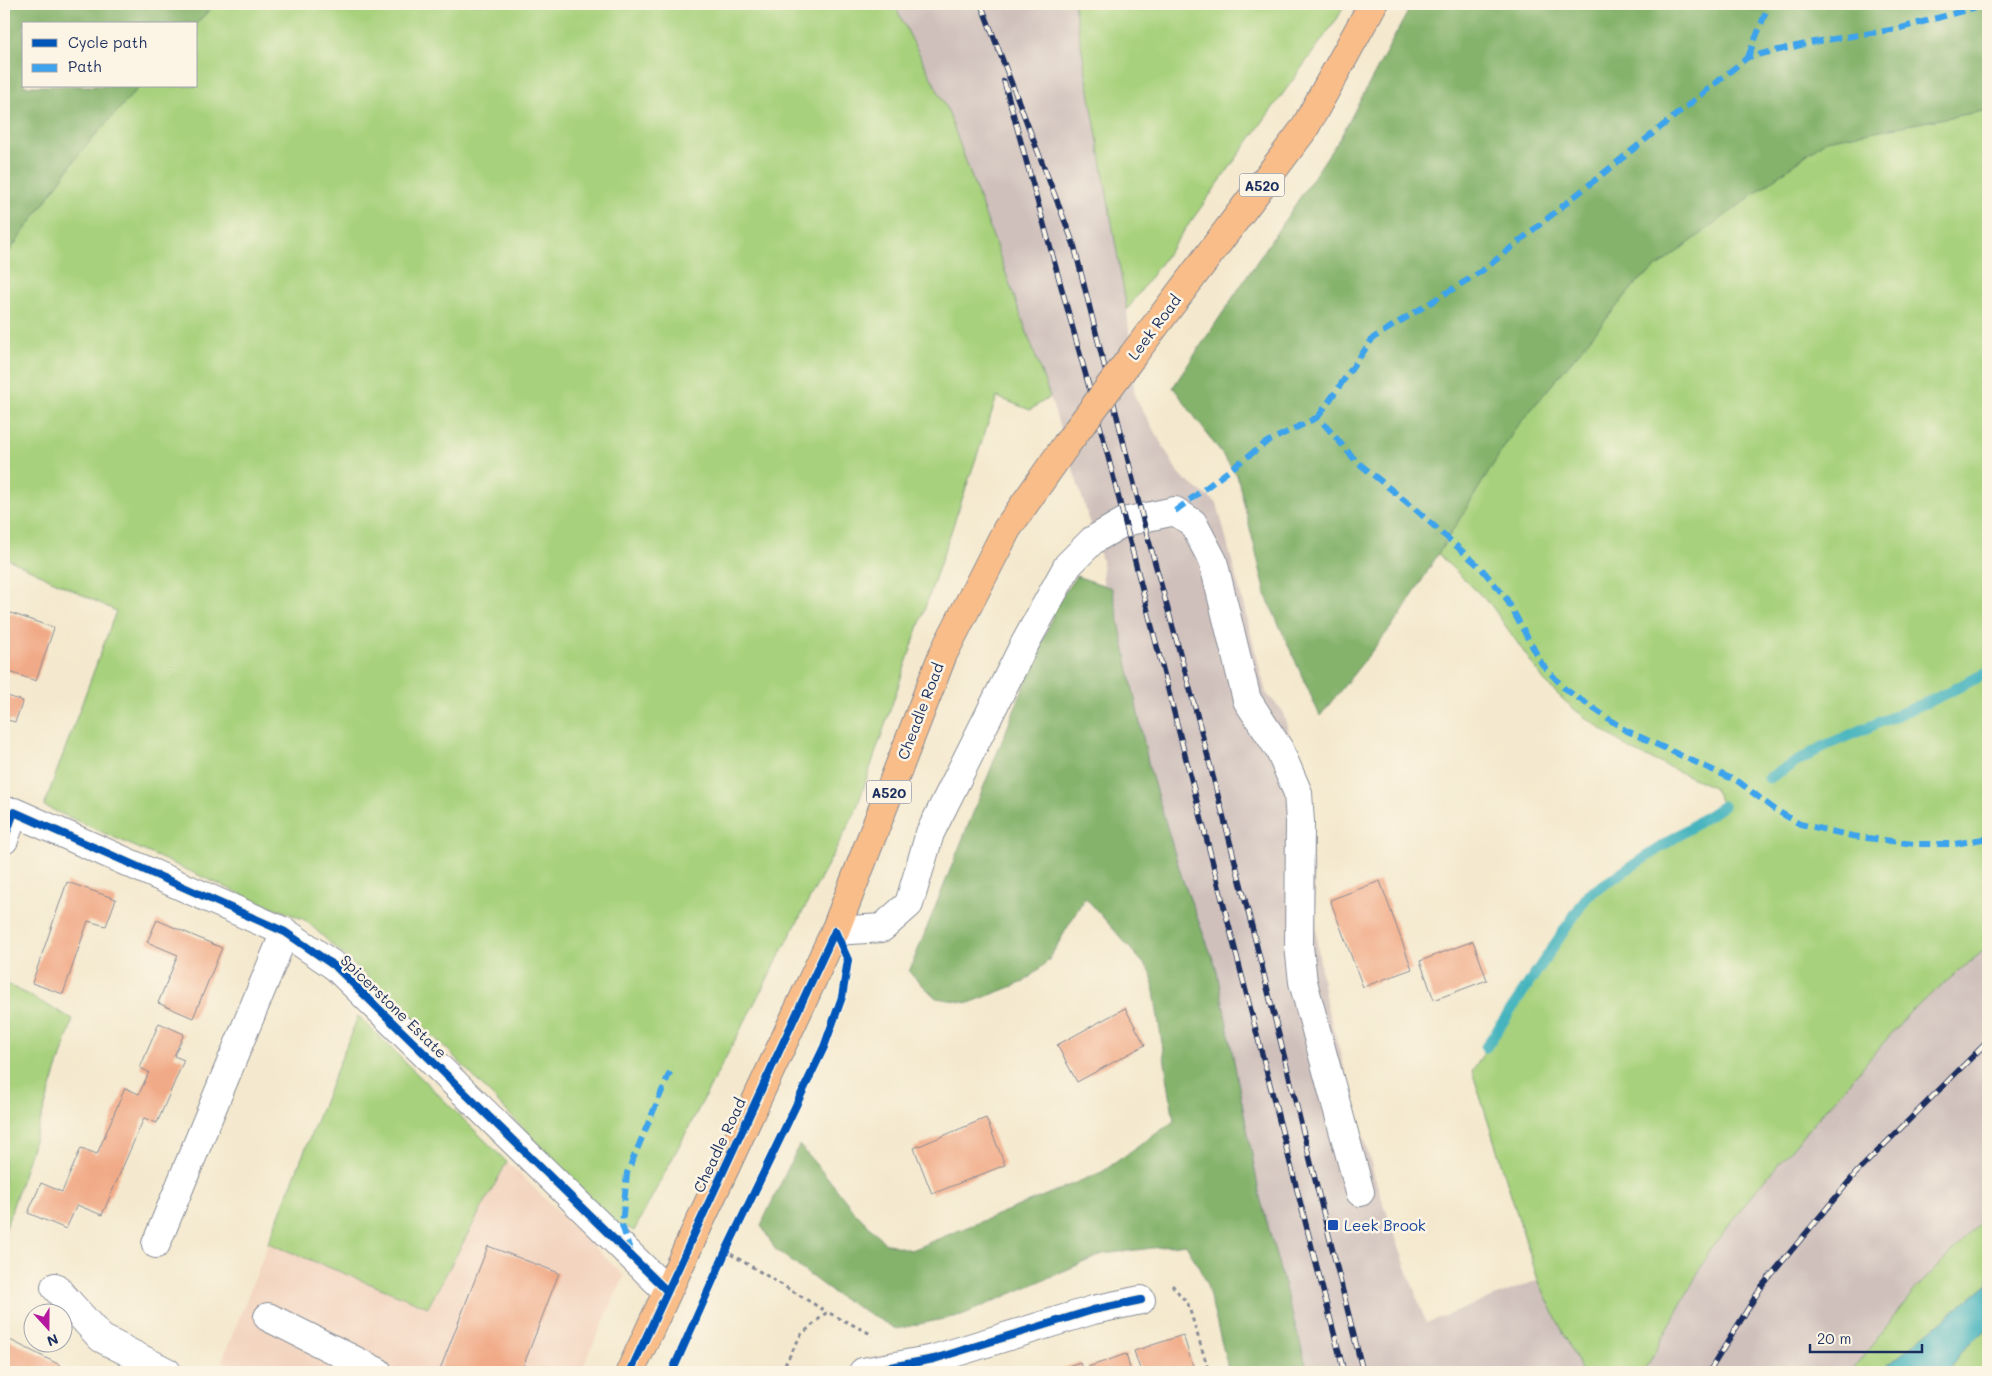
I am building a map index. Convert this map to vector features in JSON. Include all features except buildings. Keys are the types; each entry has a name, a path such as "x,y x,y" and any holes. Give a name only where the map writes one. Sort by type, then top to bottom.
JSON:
{"highway":[{"name":"Leek Road","path":"943,654 1006,529 1133,354 1304,129 1373,4"},
{"name":"Cheadle Road","path":"630,1372 835,931 943,654"}],"street":[{"path":"835,931 882,928 909,904 930,834 1023,647 1068,565 1092,540 1124,522 1142,516 1175,511 1193,523 1213,561 1247,700 1279,749 1298,793 1300,822 1299,946 1303,982 1360,1192"},
{"name":"Spicerstone Estate","path":"4,840 14,812 285,932 336,967 667,1291"},
{"path":"156,1244 285,932"},
{"path":"55,1287 101,1338 167,1372"},
{"path":"863,1372 934,1358 1093,1310 1141,1300"},
{"path":"268,1317 378,1372"}],"path":[{"path":"694,1232 827,1312"}],"shaded area":[{"path":"894,4 1074,4 1127,310 1135,397 1180,476 1217,503 1266,693 1282,710 1310,801 1317,943 1326,1003 1376,1182 1426,1323 1538,1280 1582,1372 1253,1372 1110,733 1102,560 1050,397 948,111"},
{"path":"1988,947 1988,1214 1913,1292 1851,1372 1644,1372 1712,1247 1756,1190 1912,1010"},
{"path":"358,1016 624,1276 581,1372 243,1372 222,1361"}],"green space":[{"path":"4,4 215,4 198,22 22,22 22,88 138,88 82,150 4,259"},
{"path":"215,4 894,4 948,111 1050,397 1030,410 997,397 855,813 634,1231 609,1218 447,1049 305,920 243,895 44,806 116,611 4,557 4,259 82,150 138,88 198,88 198,22"},
{"path":"1074,4 1344,4 1339,16 1127,310"},
{"path":"1412,4 1988,4 1988,110 1826,140 1637,282 1515,429 1400,616 1320,716 1267,598 1237,475 1173,387 1341,136"},
{"path":"1988,110 1988,947 1912,1010 1756,1190 1712,1247 1644,1372 1582,1372 1538,1280 1472,1071 1588,895 1723,806 1713,787 1631,750 1571,707 1544,681 1491,605 1438,554 1515,429 1637,282 1826,140"},
{"path":"1076,576 1112,588 1149,767 1182,878 1216,967 1260,1197 1308,1372 1229,1372 1206,1281 1186,1244 1103,1254 962,1315 896,1329 836,1295 775,1249 761,1225 799,1145 852,1209 885,1243 911,1250 1102,1172 1174,1121 1151,972 1085,897 1048,961 1024,982 969,1003 936,998 909,972 1058,602"},
{"path":"4,982 73,1019 4,1234"},
{"path":"358,1016 507,1162 428,1307 268,1243"},
{"path":"1988,1214 1988,1283 1880,1372 1851,1372 1913,1292"},
{"path":"1988,1326 1988,1372 1948,1372 1961,1351"}],"water":[{"path":"1988,1283 1988,1326 1961,1351 1948,1372 1880,1372"}],"waterway":[{"path":"1769,778 1824,746 1937,698 1988,672"},
{"path":"1486,1047 1588,895 1723,806"}],"railway":[{"path":"981,4 1074,245 1142,516 1196,711 1252,927 1363,1372"},
{"path":"1004,81 1103,437 1344,1372"},
{"path":"1709,1372 1762,1286 1856,1173 1988,1041"}],"marked path":[{"path":"1748,57 1769,4"},
{"path":"1318,417 1373,338 1482,271 1748,57 1814,42 1897,29 1988,4"},
{"path":"1175,511 1267,442 1318,417 1356,461 1414,508 1481,568 1506,598 1542,664 1565,689 1625,730 1739,782 1774,809 1800,824 1852,836 1914,844 1955,844 1988,838"},
{"path":"631,1253 622,1225 627,1173 670,1072"}],"cycle path":[{"path":"4,840 14,812 285,932 336,967 667,1291"},
{"path":"630,1372 835,931"},
{"path":"672,1372 726,1251 824,1047 842,997 848,960 835,931"},
{"path":"863,1372 934,1359 1093,1310 1141,1300"}],"place":[{"name":"Leek Brook","path":"1333,1225"}]}
